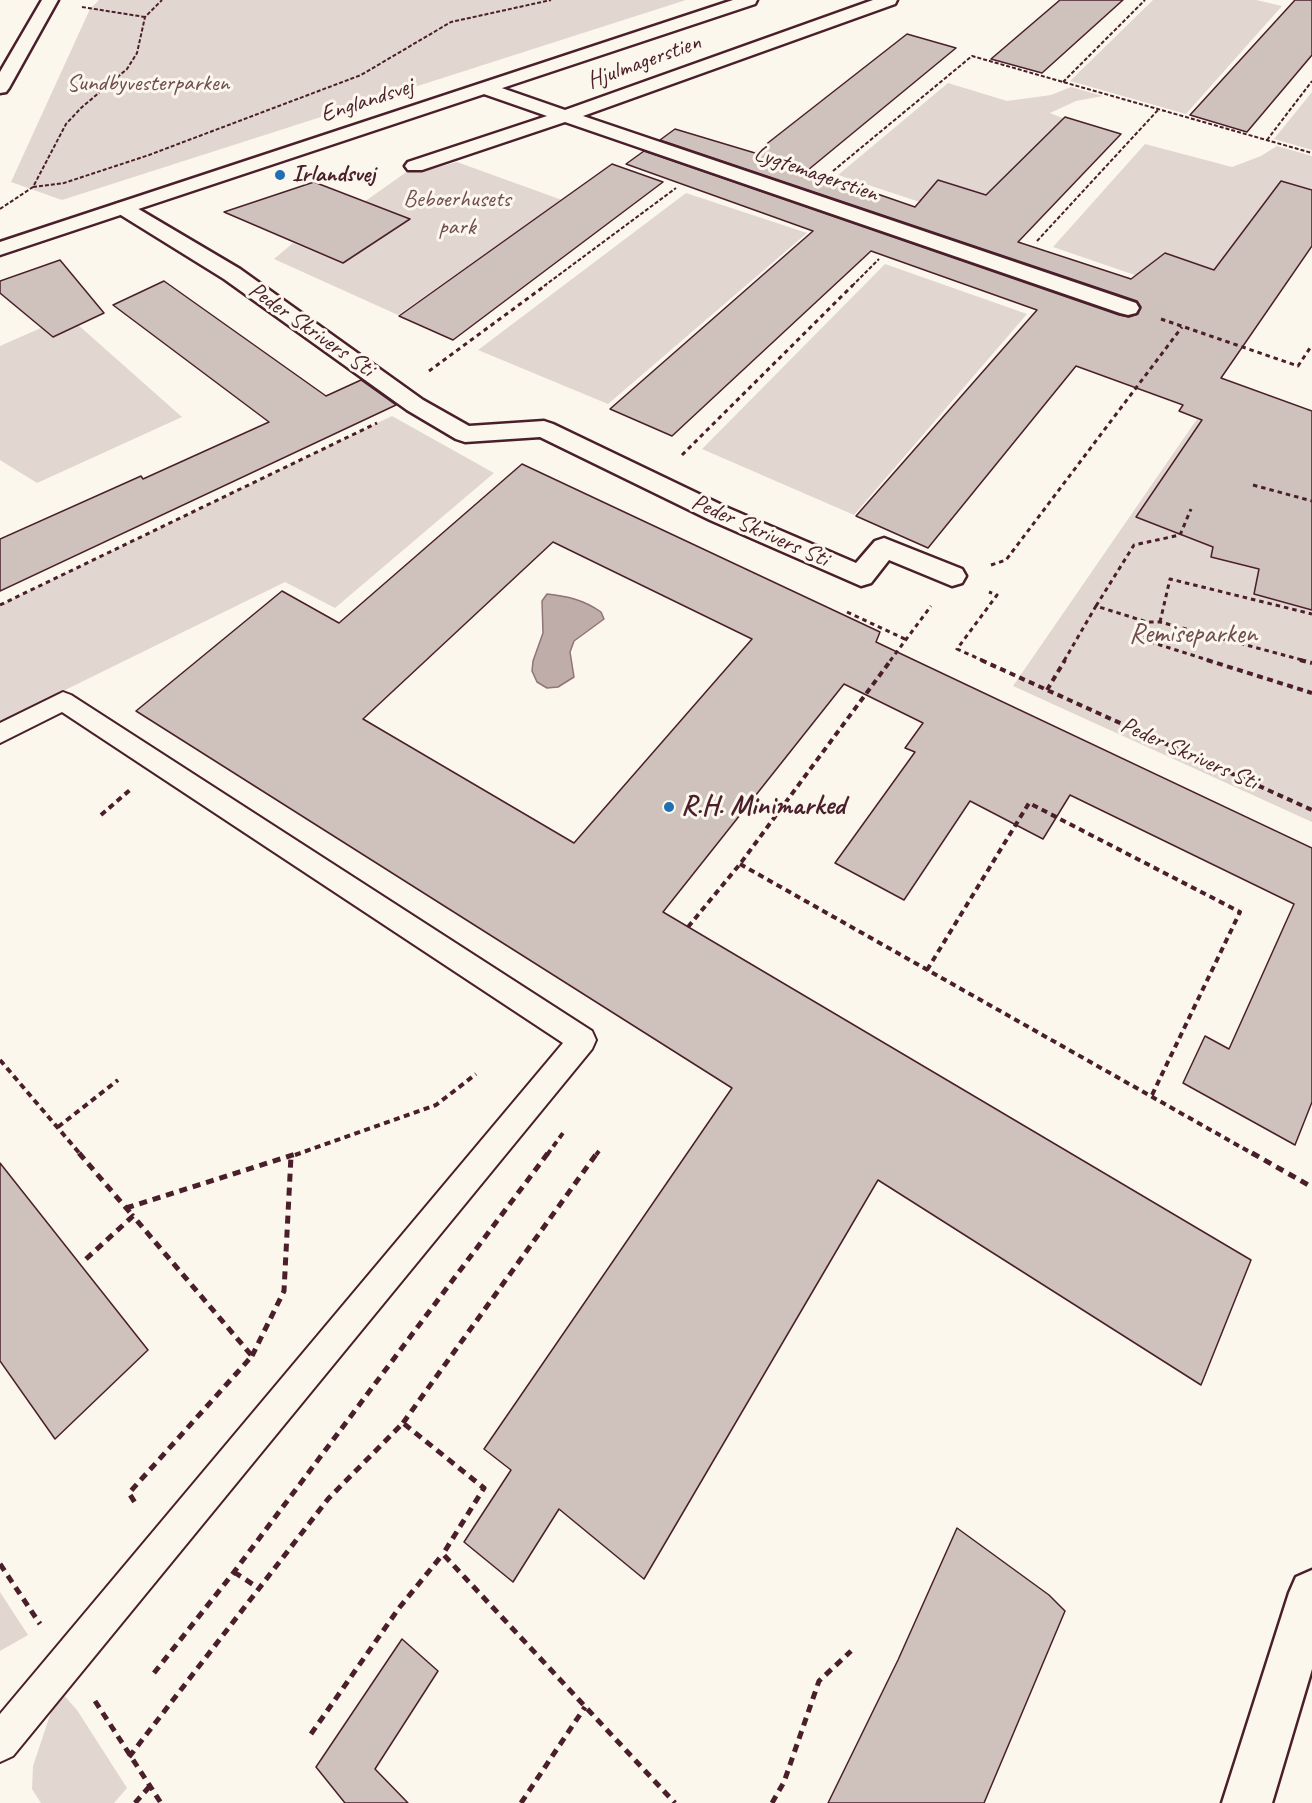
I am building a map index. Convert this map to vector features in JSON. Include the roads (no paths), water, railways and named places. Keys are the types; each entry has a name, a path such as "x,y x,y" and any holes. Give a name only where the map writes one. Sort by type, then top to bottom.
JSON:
{"street":[{"path":"0,88 45,0"},
{"name":"Englandsvej","path":"0,249 487,89 749,0"},
{"name":"Hjulmagerstien","path":"415,166 565,116 889,0"},
{"name":"Lygtemagerstien","path":"487,89 1128,308"},
{"name":"Peder Skrivers Sti","path":"123,207 232,274 407,399 465,434 544,429 654,483 861,576 885,547 952,576"},
{"path":"1247,1803 1312,1593"}],"lane":[{"path":"0,734 63,701 582,1040 0,1743"}],"place":[{"name":"Irlandsvej","path":"280,175"},
{"name":"R.H. Minimarked","path":"669,807"}],"park label":[{"name":"Sundbyvesterparken","path":"148,84"},
{"name":"Beboerhusets park","path":"457,214"},
{"name":"Remiseparken","path":"1193,635"}]}
